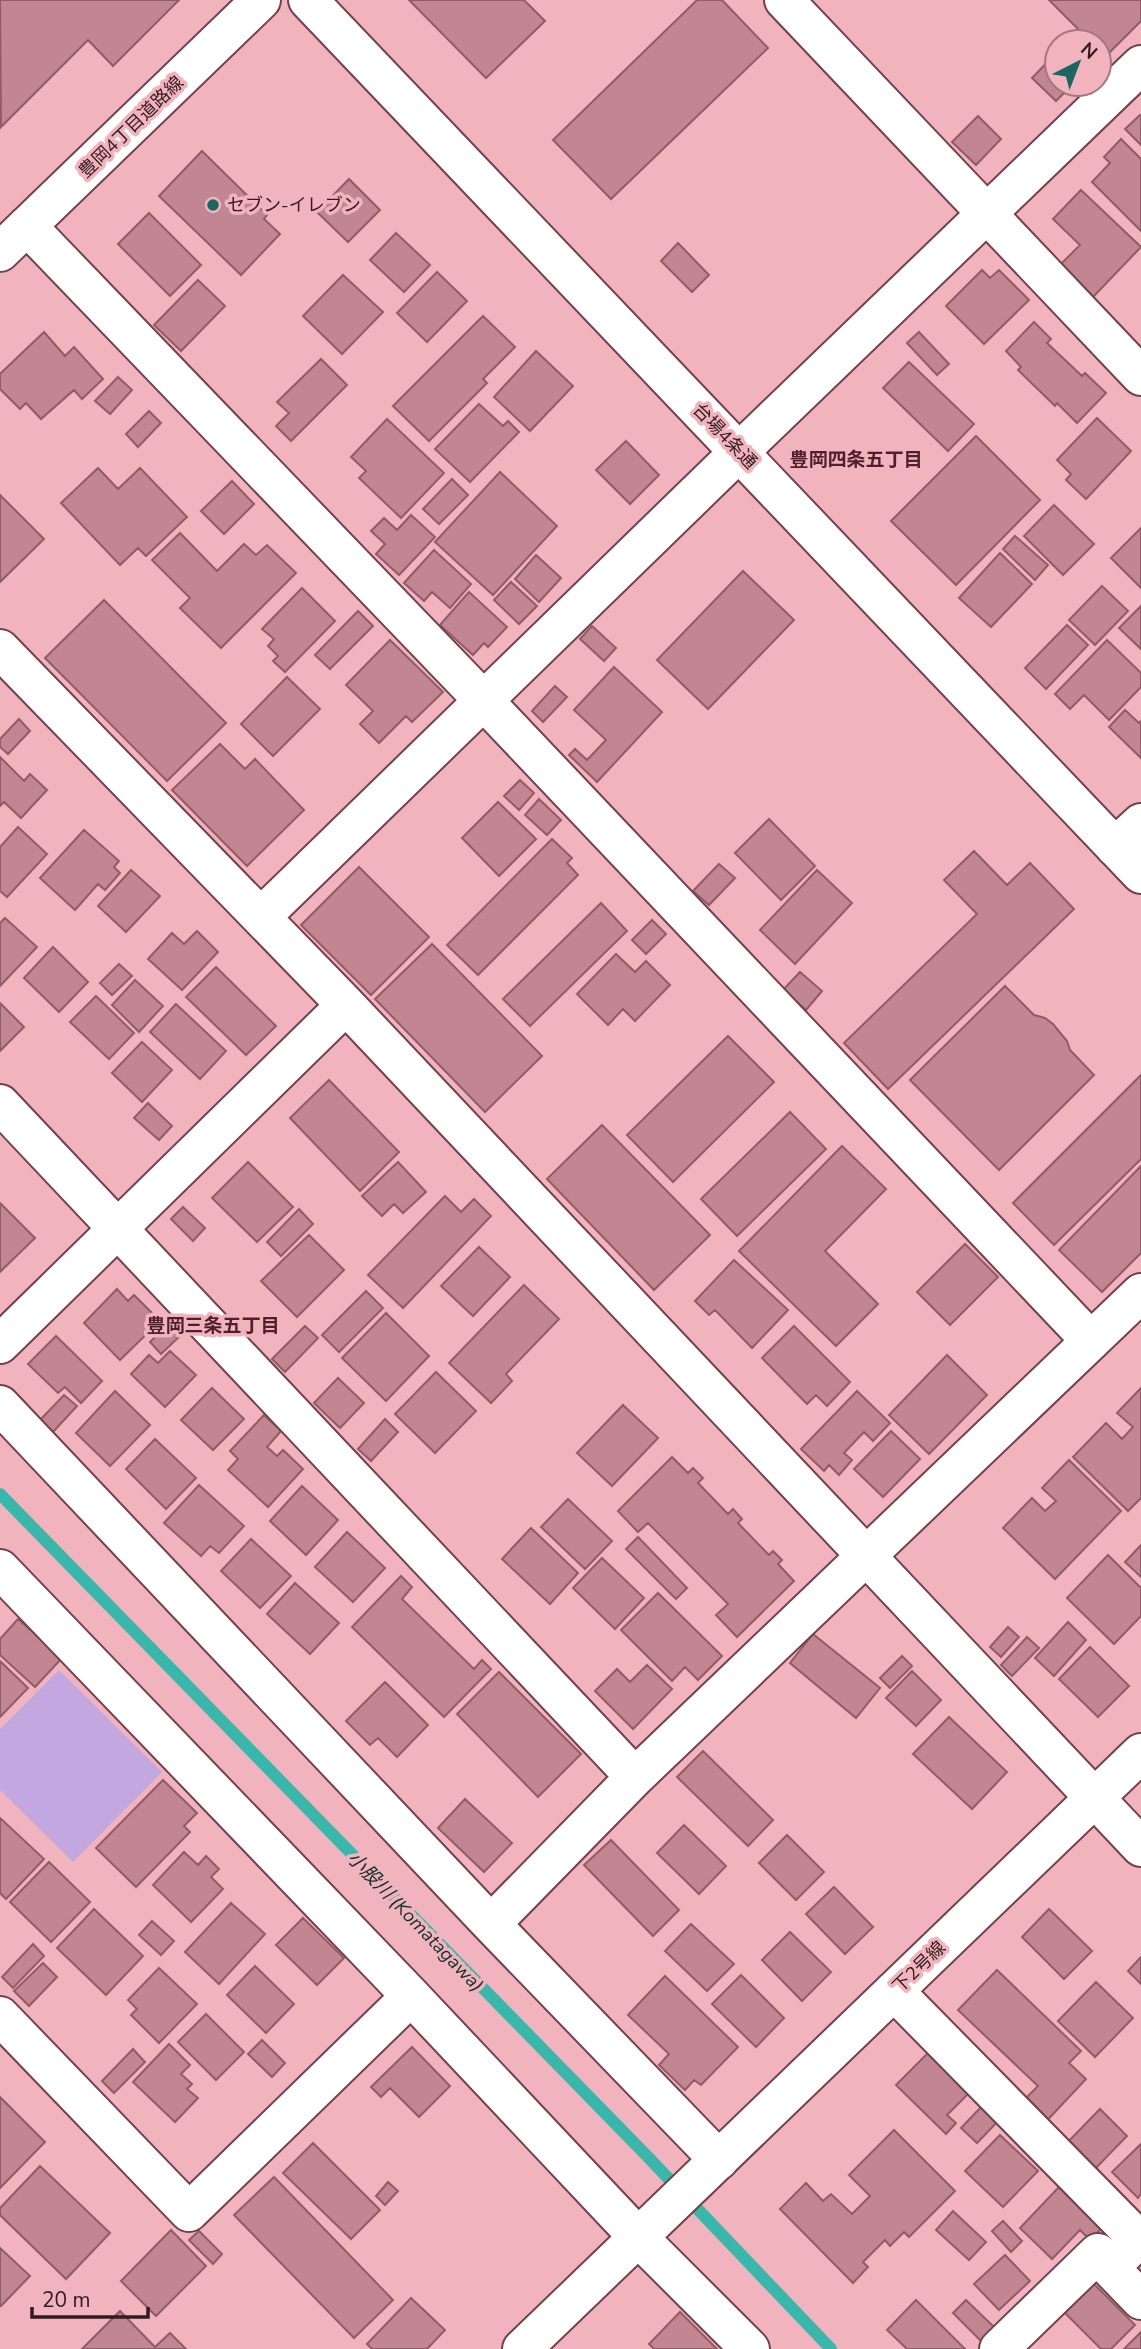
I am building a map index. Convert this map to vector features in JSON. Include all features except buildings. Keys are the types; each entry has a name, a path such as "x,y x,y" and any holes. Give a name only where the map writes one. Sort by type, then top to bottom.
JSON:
{"street":[{"name":"豊岡4丁目道路線","path":"0,252 261,0"},
{"name":"台場4条通","path":"309,0 740,451 1132,848"},
{"path":"784,0 1141,376"},
{"path":"261,917 1141,65"},
{"path":"27,226 483,700 1091,1341"},
{"path":"0,649 346,1005 1141,1847"},
{"path":"0,1344 117,1226 346,1005"},
{"path":"0,1104 635,1777"},
{"path":"491,1924 635,1777 1141,1293"},
{"path":"0,1405 491,1924 708,2170"},
{"path":"0,1569 411,1996 650,2227 750,2349"},
{"name":"下2号線","path":"650,2227 1141,1753"},
{"path":"894,1991 1140,2238 1110,2268"},
{"path":"0,2016 189,2212 411,1996"},
{"path":"522,2349 650,2227"},
{"path":"999,2349 1098,2253 1141,2300"}],"shaded area":[{"path":"59,1670 162,1772 73,1862 0,1790 0,1729"}],"waterway":[{"name":"小股川 (Komatagawa)","path":"0,1494 647,2156 831,2349"}],"place":[{"name":"セブン-イレブン","path":"213,205"}],"district":[{"name":"豊岡四条五丁目","path":"856,459"},
{"name":"豊岡三条五丁目","path":"213,1325"}]}
